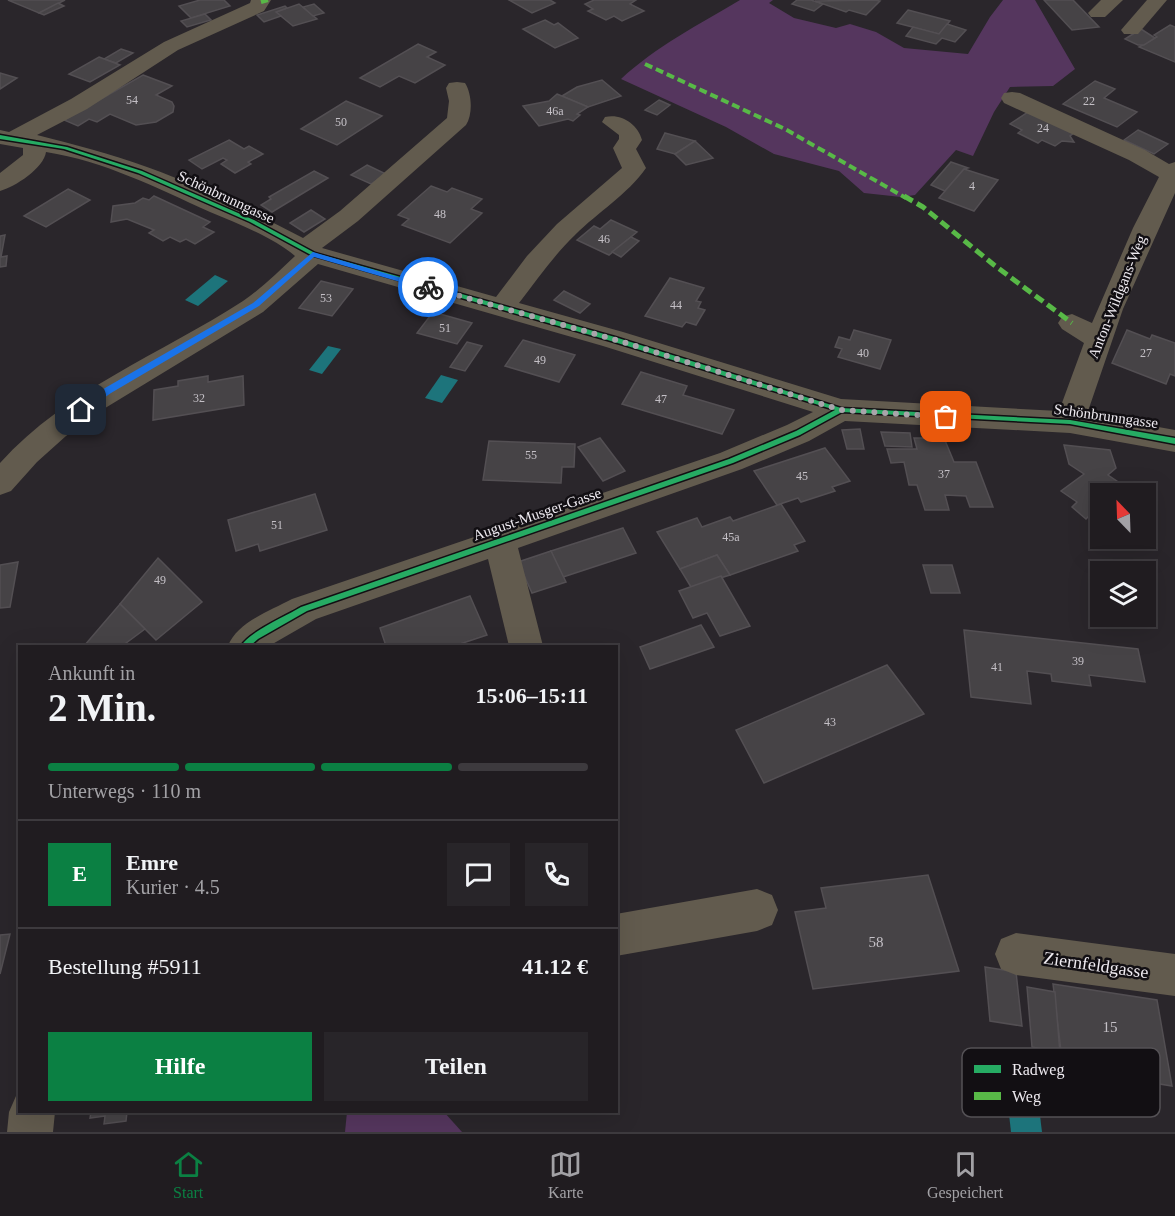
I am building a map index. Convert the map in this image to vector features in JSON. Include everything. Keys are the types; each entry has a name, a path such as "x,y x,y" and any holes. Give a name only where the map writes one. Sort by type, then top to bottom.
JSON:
{"street":[{"path":"0,184 34,158 35,151 16,139 79,104 171,46 257,7 261,0"},
{"path":"1131,30 1157,0"},
{"path":"0,483 40,441 108,391 256,305 308,252 458,120 460,101 457,88"},
{"name":"Anton-Wildgans-Weg","path":"1012,98 1174,172 1144,228 1110,309 1070,422"},
{"path":"502,308 536,261 566,229 627,177 633,168 624,148 631,140 629,132 613,122"},
{"name":"Schönbrunngasse","path":"16,139 65,148 140,172 252,221 308,252 613,339 841,410 1070,422 1175,441"},
{"path":"1072,322 1099,340"},
{"name":"August-Musger-Gasse","path":"246,645 255,637 304,609 731,461 798,434 841,410"},
{"path":"500,540 526,645"},
{"path":"618,935 757,910"},
{"name":"Ziernfeldgasse","path":"1016,954 1175,975"},
{"path":"30,1132 32,1113"}],"shaded area":[{"path":"740,0 773,0 769,3 794,18 836,28 850,24 876,32 904,48 968,54 1003,0 1035,0 1075,69 1053,86 1010,87 994,112 973,156 956,150 915,195 901,197 864,193 839,171 774,154 726,127 621,79 663,46"},
{"path":"347,1113 445,1113 462,1132 345,1132"}],"water":[{"path":"215,275 228,281 198,306 185,300"},
{"path":"328,346 341,349 322,374 309,370"},
{"path":"441,375 458,380 442,403 425,398"},
{"path":"1009,1117 1040,1117 1042,1132 1011,1132"}],"building":[{"path":"8,0 65,0 39,13"},
{"path":"200,0 224,0 230,6 191,18 179,6"},
{"path":"509,0 550,0 555,3 532,13"},
{"path":"594,0 636,0 630,4 644,11 622,21 614,16 606,20 588,11 593,9 585,4"},
{"path":"797,0 811,0 823,4 814,11 792,4"},
{"path":"1044,0 1073,0 1099,27 1072,30"},
{"path":"815,1 880,1 866,15 849,10 846,12"},
{"path":"58,3 64,6 44,15 39,13"},
{"path":"299,4 317,19 293,26 276,12"},
{"path":"314,4 324,13 313,16 303,7"},
{"path":"285,6 287,8 276,12 281,16 264,22 257,15"},
{"path":"908,10 950,21 939,34 897,23"},
{"path":"205,14 211,20 187,27 181,21"},
{"path":"545,20 554,25 558,23 578,38 555,48 523,29"},
{"path":"947,24 966,30 955,42 942,38 936,44 906,36 913,27 939,34"},
{"path":"1170,25 1175,27 1175,62 1139,47 1157,37 1154,35"},
{"path":"1141,29 1155,38 1144,45 1138,45 1125,39"},
{"path":"418,44 436,52 427,57 445,65 415,83 399,76 380,87 360,78"},
{"path":"121,49 133,53 116,63 104,59"},
{"path":"99,57 120,65 90,82 69,74"},
{"path":"0,73 17,78 0,89"},
{"path":"143,75 172,86 156,95 172,102 173,112 156,122 136,125 110,114 97,122 89,119 78,126 64,120"},
{"path":"602,80 621,96 588,107 562,96 577,87"},
{"path":"1095,81 1115,89 1104,98 1137,112 1117,127 1063,104"},
{"path":"557,94 588,107 577,114 580,115 573,121 568,119 539,126 523,106 549,101"},
{"path":"659,100 670,105 657,115 645,110"},
{"path":"346,101 382,116 337,145 301,129"},
{"path":"1031,110 1077,131 1070,136 1074,142 1062,141 1055,146 1042,140 1038,143 1018,133 1022,130 1010,124"},
{"path":"1138,130 1168,144 1154,154 1124,140"},
{"path":"665,133 695,141 675,154 657,149"},
{"path":"229,140 244,149 249,146 263,154 248,162 251,164 235,173 221,164 227,160 223,158 202,169 189,160"},
{"path":"695,141 713,158 686,165 675,154"},
{"path":"951,162 968,168 964,169 945,191 931,185"},
{"path":"367,165 386,174 371,184 351,175"},
{"path":"964,169 998,180 974,211 939,198"},
{"path":"314,171 328,178 272,212 261,205 271,199 269,197"},
{"path":"431,186 447,192 452,188 482,199 471,209 482,213 450,243 402,225 409,219 398,215"},
{"path":"68,189 90,200 46,227 24,216"},
{"path":"154,196 210,222 203,227 214,232 195,244 186,239 180,242 170,237 163,241 149,233 154,230 127,219 111,222 113,206 135,203 143,198 149,200"},
{"path":"311,210 325,219 304,232 290,223"},
{"path":"611,220 637,232 609,255 577,240 594,226 600,229"},
{"path":"5,235 1,257 7,256 6,266 0,267 0,236"},
{"path":"631,237 639,241 621,257 612,252"},
{"path":"670,278 704,288 696,301 701,302 698,308 705,310 696,325 686,322 682,327 645,316"},
{"path":"321,281 353,289 332,316 299,308"},
{"path":"564,291 590,304 580,313 554,300"},
{"path":"433,312 472,323 457,344 417,333"},
{"path":"854,330 891,340 880,369 838,357 842,349 835,347 839,337 850,340"},
{"path":"1127,330 1150,339 1152,335 1175,343 1175,376 1170,374 1166,384 1112,363"},
{"path":"523,340 575,355 559,382 505,366"},
{"path":"467,342 482,346 465,371 450,367"},
{"path":"641,372 687,386 683,395 734,410 722,434 622,404"},
{"path":"208,376 208,382 243,376 244,405 153,420 154,390 178,386 178,381"},
{"path":"860,429 864,449 847,449 842,430"},
{"path":"881,432 910,433 912,447 885,446"},
{"path":"600,438 625,471 603,481 578,447"},
{"path":"914,438 944,438 954,462 976,462 993,507 970,507 966,496 945,495 949,510 925,510 917,485 909,485 904,462 891,463 887,449 917,449"},
{"path":"489,441 575,444 574,467 562,467 561,483 483,480"},
{"path":"1064,445 1110,450 1116,468 1108,475 1120,483 1090,483 1090,515 1086,519 1072,507 1077,502 1061,491 1084,474 1069,464"},
{"path":"825,448 850,481 832,487 835,491 801,502 798,498 777,505 754,471"},
{"path":"315,494 327,530 260,551 258,544 236,551 228,520"},
{"path":"781,504 805,541 794,545 798,551 730,575 717,555 680,569 657,532 697,518 702,527 730,517 733,521"},
{"path":"623,528 636,553 563,577 551,551"},
{"path":"551,551 566,582 532,593 518,562"},
{"path":"717,555 730,575 691,587 680,569"},
{"path":"158,558 202,602 156,640 120,604"},
{"path":"18,562 10,607 0,608 0,565"},
{"path":"923,565 952,565 960,593 931,593"},
{"path":"721,576 750,626 720,636 707,613 693,618 679,591"},
{"path":"470,596 487,635 457,645 386,645 380,628"},
{"path":"120,604 145,629 123,645 85,645"},
{"path":"701,625 714,647 650,669 640,647"},
{"path":"964,630 1138,649 1145,682 1089,675 1091,686 1052,681 1051,674 1027,671 1031,704 971,697"},
{"path":"887,665 924,714 764,783 736,730"},
{"path":"928,875 959,971 813,989 795,912 826,908 821,888"},
{"path":"10,934 0,974 0,935"},
{"path":"985,967 1016,972 1022,1026 990,1021"},
{"path":"1053,984 1157,1000 1172,1086 1160,1084 1160,1048 1061,1048"},
{"path":"1027,987 1055,992 1060,1048 1032,1047"},
{"path":"91,1113 127,1113 126,1121 104,1124 105,1116 90,1118"}],"marked path":[{"path":"261,2 268,0"},
{"path":"645,64 785,129 923,207 994,265 1072,323"}],"cycle path":[{"path":"0,137 65,148 140,172 252,221 313,254 613,339 841,410 1070,422 1175,441"},
{"path":"246,645 255,637 304,609 731,461 798,433 841,410"}],"way so far":[{"path":"428,287 613,339 841,410 946,417"}],"route":[{"path":"81,410 108,391 256,305 313,254 428,287"}]}
